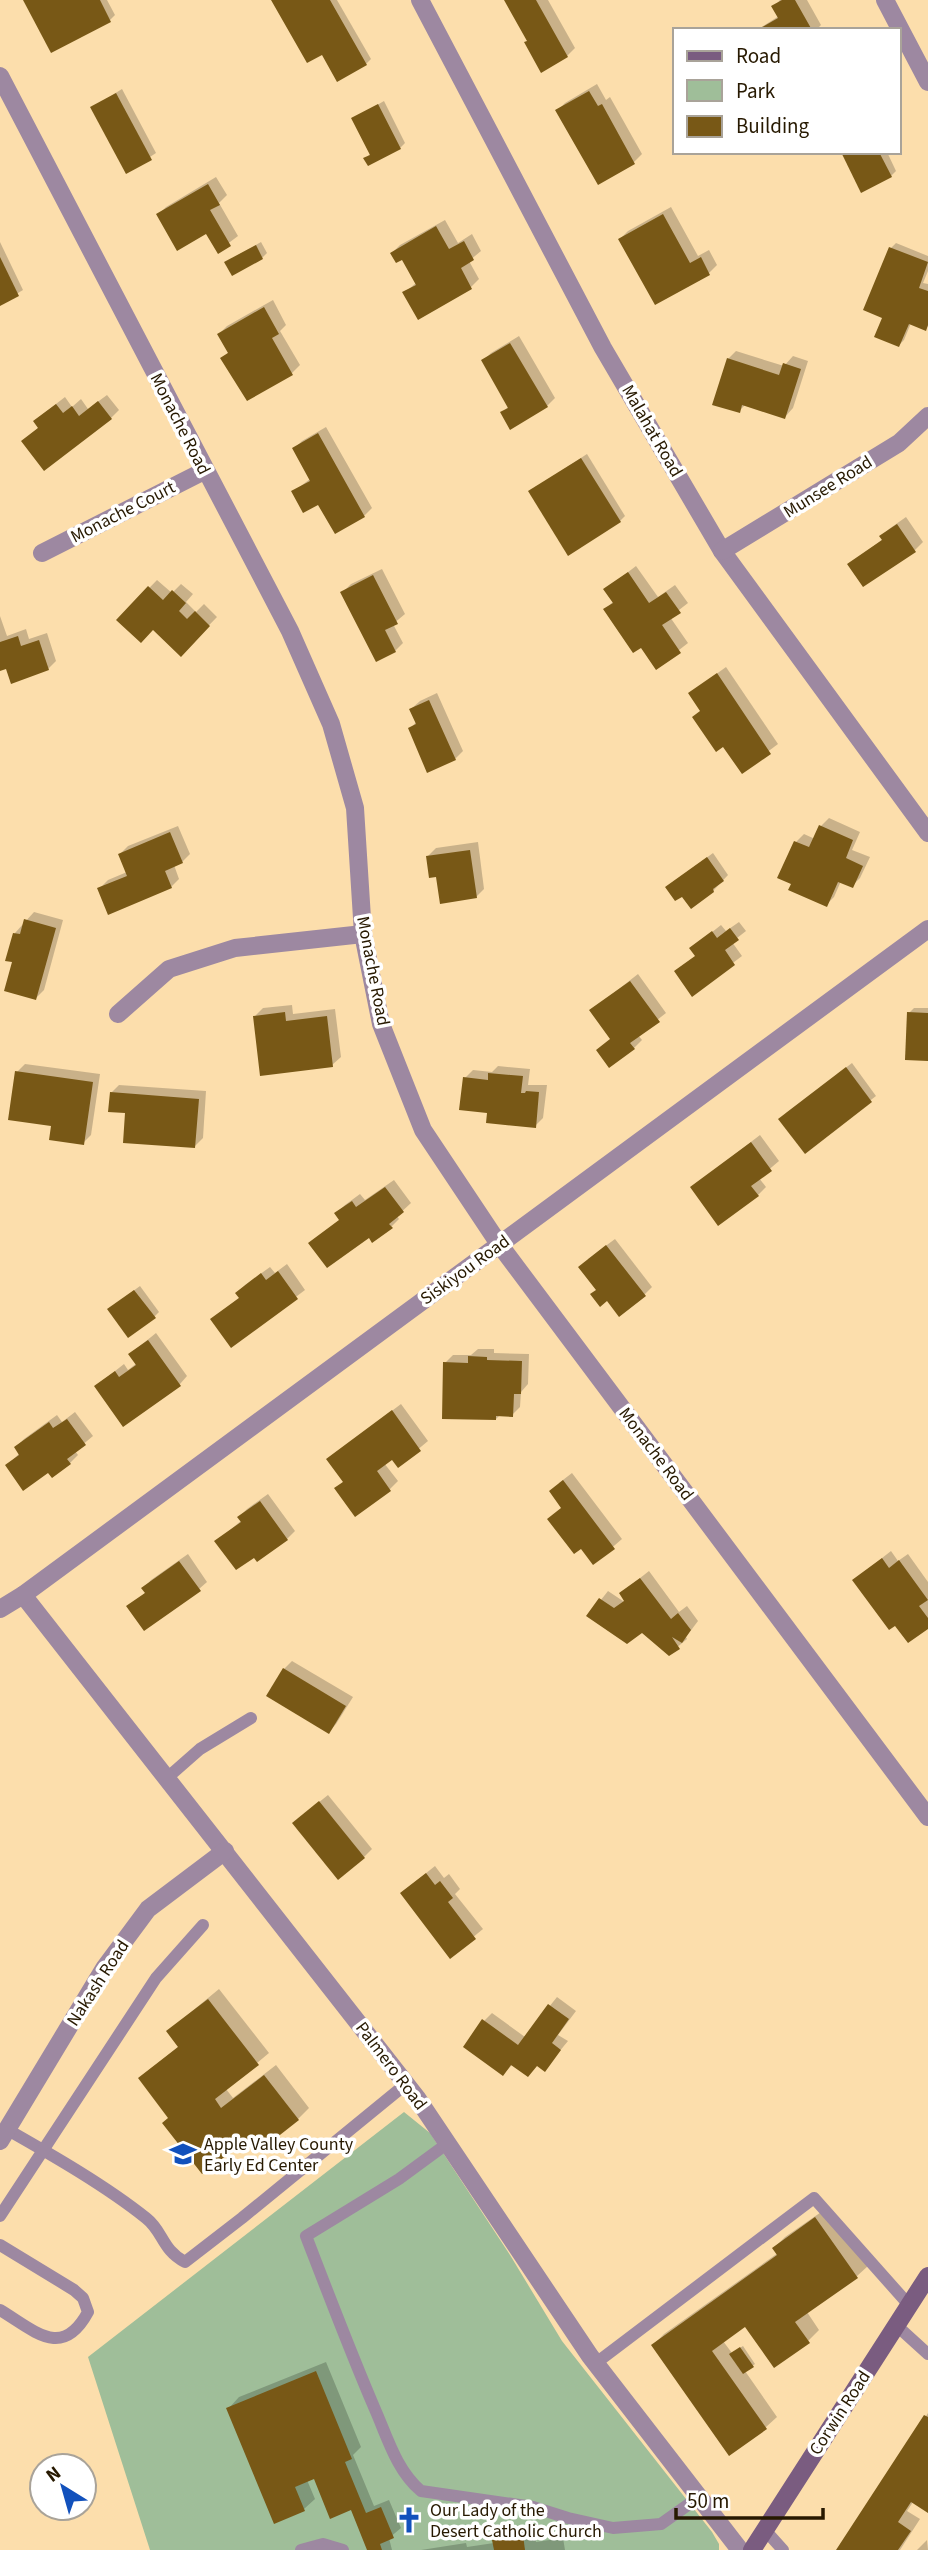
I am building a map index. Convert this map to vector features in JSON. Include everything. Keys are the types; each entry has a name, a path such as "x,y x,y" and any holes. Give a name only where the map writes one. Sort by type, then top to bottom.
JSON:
{"main road":[{"name":"Corwin Road","path":"752,2550 928,2276"}],"street":[{"name":"Malahat Road","path":"421,0 603,348 722,551 928,833"},
{"path":"885,0 900,28"},
{"path":"900,29 928,82"},
{"name":"Monache Road","path":"0,76 204,471 290,631 331,724 355,808 362,934 381,1024 423,1130 499,1244 928,1818"},
{"name":"Munsee Road","path":"722,551 899,443 928,415"},
{"name":"Monache Court","path":"42,553 204,471"},
{"name":"Siskiyou Road","path":"0,1609 23,1595 928,929"},
{"path":"118,1014 169,969 235,948 362,934"},
{"name":"Palmero Road","path":"23,1595 406,2084 596,2363 740,2550"},
{"name":"Nakash Road","path":"4,2136 105,1967 148,1909 225,1851"}],"lane":[{"path":"167,1778 200,1749 251,1718"},
{"path":"0,2216 156,1978 203,1925"},
{"path":"4,2136 44,2150 149,2220 172,2255 185,2262 406,2084"},
{"path":"448,2143 399,2179 306,2236 359,2372 398,2462 409,2480 421,2491 533,2507 613,2528 661,2524 699,2497"},
{"path":"596,2363 814,2198 909,2305"},
{"path":"0,2245 74,2290 83,2298 88,2312 79,2329 64,2339 51,2340 0,2310"},
{"path":"896,2325 928,2354"},
{"path":"765,2530 783,2550"},
{"path":"301,2550 323,2544 343,2550"}],"green space":[{"path":"404,2112 430,2133 510,2255 562,2341 712,2532 719,2544 719,2550 150,2550 88,2357"}],"building":[{"path":"23,0 100,0 111,22 51,53"},
{"path":"271,0 330,0 367,65 337,82 322,55 307,63"},
{"path":"504,0 536,0 568,57 541,73"},
{"path":"782,0 795,0 811,28 760,28 778,18 771,6"},
{"path":"589,91 598,106 602,104 635,164 598,185 555,110"},
{"path":"116,93 152,160 126,174 90,107"},
{"path":"378,104 401,149 368,166 363,158 370,155 351,118"},
{"path":"842,154 880,154 892,177 861,193"},
{"path":"208,184 220,205 210,210 231,246 218,254 206,234 177,251 156,214"},
{"path":"663,214 690,263 701,257 710,275 655,305 618,239"},
{"path":"436,226 449,249 464,241 474,260 461,268 472,289 418,320 402,292 416,285 402,260 396,263 390,253"},
{"path":"256,245 263,259 232,276 224,262"},
{"path":"889,247 928,262 919,288 928,291 926,331 909,324 899,347 874,337 882,318 863,310"},
{"path":"0,257 19,296 0,306"},
{"path":"264,307 279,334 272,338 293,375 247,401 220,358 228,353 217,334"},
{"path":"510,343 548,407 510,430 500,412 508,408 481,360"},
{"path":"727,358 779,375 783,363 801,369 785,419 742,405 740,413 712,405"},
{"path":"98,401 112,419 44,471 21,441 38,428 33,421 56,404 63,413 72,406 79,416"},
{"path":"318,433 365,517 335,534 318,505 303,513 291,491 310,481 292,448"},
{"path":"581,458 621,522 568,556 528,491"},
{"path":"897,524 916,552 863,587 847,564 882,540 879,536"},
{"path":"628,572 649,603 666,592 681,613 662,625 681,653 656,670 641,648 633,653 603,609 613,603 603,589"},
{"path":"373,575 398,624 385,630 396,652 376,662 340,592"},
{"path":"148,586 163,600 172,590 186,603 179,611 187,619 195,611 210,626 181,657 153,630 141,643 116,620"},
{"path":"18,636 21,646 39,640 49,670 11,684 6,669 0,671 0,642"},
{"path":"717,673 771,754 742,774 723,747 716,752 692,717 700,711 688,693"},
{"path":"429,700 456,760 427,773 408,728 416,724 409,709"},
{"path":"819,825 853,840 846,858 863,866 853,888 838,882 827,907 788,890 791,884 777,878 794,841 809,847"},
{"path":"170,832 183,863 165,871 172,888 108,915 97,888 127,876 118,854"},
{"path":"470,850 477,898 440,904 436,877 429,878 426,856"},
{"path":"707,857 724,881 691,909 682,897 675,901 665,887"},
{"path":"24,919 56,928 36,1000 4,991 12,962 5,961 13,933 20,934"},
{"path":"730,928 739,940 725,950 735,965 692,997 674,971 695,956 689,948 712,931 717,938"},
{"path":"630,981 660,1022 630,1043 635,1049 609,1068 596,1050 610,1039 589,1010"},
{"path":"285,1012 286,1021 327,1016 333,1067 260,1076 253,1016"},
{"path":"907,1012 928,1013 928,1061 905,1060"},
{"path":"846,1067 872,1102 805,1154 778,1119"},
{"path":"15,1071 93,1082 84,1145 49,1140 51,1126 8,1120"},
{"path":"488,1073 523,1076 521,1093 539,1092 536,1128 486,1123 487,1113 459,1110 463,1077 488,1080"},
{"path":"110,1092 199,1099 195,1148 123,1143 125,1113 108,1112"},
{"path":"751,1142 772,1171 751,1186 759,1196 718,1226 690,1187"},
{"path":"385,1187 404,1212 389,1224 393,1228 372,1243 369,1238 327,1268 308,1243 339,1220 334,1213 352,1201 356,1207"},
{"path":"606,1245 646,1296 619,1317 607,1301 600,1307 590,1294 596,1290 578,1267"},
{"path":"278,1271 298,1299 231,1348 210,1319 239,1298 235,1293 261,1273 266,1280"},
{"path":"134,1290 156,1318 128,1338 107,1309"},
{"path":"148,1340 181,1386 123,1427 94,1386 115,1371 119,1377 136,1365 128,1354"},
{"path":"468,1356 487,1357 487,1360 522,1361 521,1394 514,1394 513,1417 496,1416 496,1420 442,1419 443,1362 468,1363"},
{"path":"392,1410 421,1451 398,1468 392,1460 377,1471 391,1491 355,1517 334,1488 343,1482 326,1459"},
{"path":"67,1419 86,1445 67,1459 71,1464 52,1478 48,1473 23,1491 5,1465 19,1455 14,1447 49,1422 53,1428"},
{"path":"563,1480 615,1549 593,1565 581,1549 574,1554 547,1519 561,1508 549,1491"},
{"path":"260,1501 288,1540 257,1562 254,1558 236,1570 214,1541 241,1522 237,1517"},
{"path":"882,1558 889,1568 899,1560 928,1600 919,1606 928,1618 928,1629 908,1643 895,1626 889,1630 852,1580"},
{"path":"179,1561 201,1591 144,1631 126,1606 145,1593 141,1588"},
{"path":"640,1578 671,1619 678,1613 691,1630 682,1643 672,1637 680,1649 669,1656 642,1633 627,1644 586,1616 599,1598 614,1608 624,1601 619,1593"},
{"path":"283,1668 346,1706 329,1734 266,1696"},
{"path":"319,1801 365,1858 338,1880 292,1823"},
{"path":"426,1873 435,1885 440,1881 453,1898 448,1902 476,1939 450,1959 400,1893"},
{"path":"208,1999 259,2065 215,2099 221,2108 264,2075 299,2120 257,2153 247,2140 202,2174 162,2123 168,2118 138,2078 178,2047 166,2031"},
{"path":"548,2004 569,2019 552,2043 561,2050 545,2072 537,2066 528,2077 511,2065 503,2076 463,2047 482,2019 518,2045"},
{"path":"815,2217 858,2278 795,2322 810,2343 774,2368 745,2327 712,2351 767,2429 729,2456 651,2345 777,2255 772,2248"},
{"path":"740,2347 754,2367 743,2374 729,2354"},
{"path":"316,2371 352,2459 345,2462 366,2513 381,2507 394,2538 380,2544 382,2550 367,2550 351,2510 330,2519 314,2479 295,2487 305,2511 274,2524 226,2408"},
{"path":"924,2415 928,2417 928,2513 911,2502 898,2522 911,2531 898,2550 836,2550"},
{"path":"523,2535 525,2550 494,2550 492,2540"}],"place":[{"name":"Apple Valley County Early Ed Center","path":"183,2154"},
{"name":"Our Lady of the Desert Catholic Church","path":"409,2520"}]}
